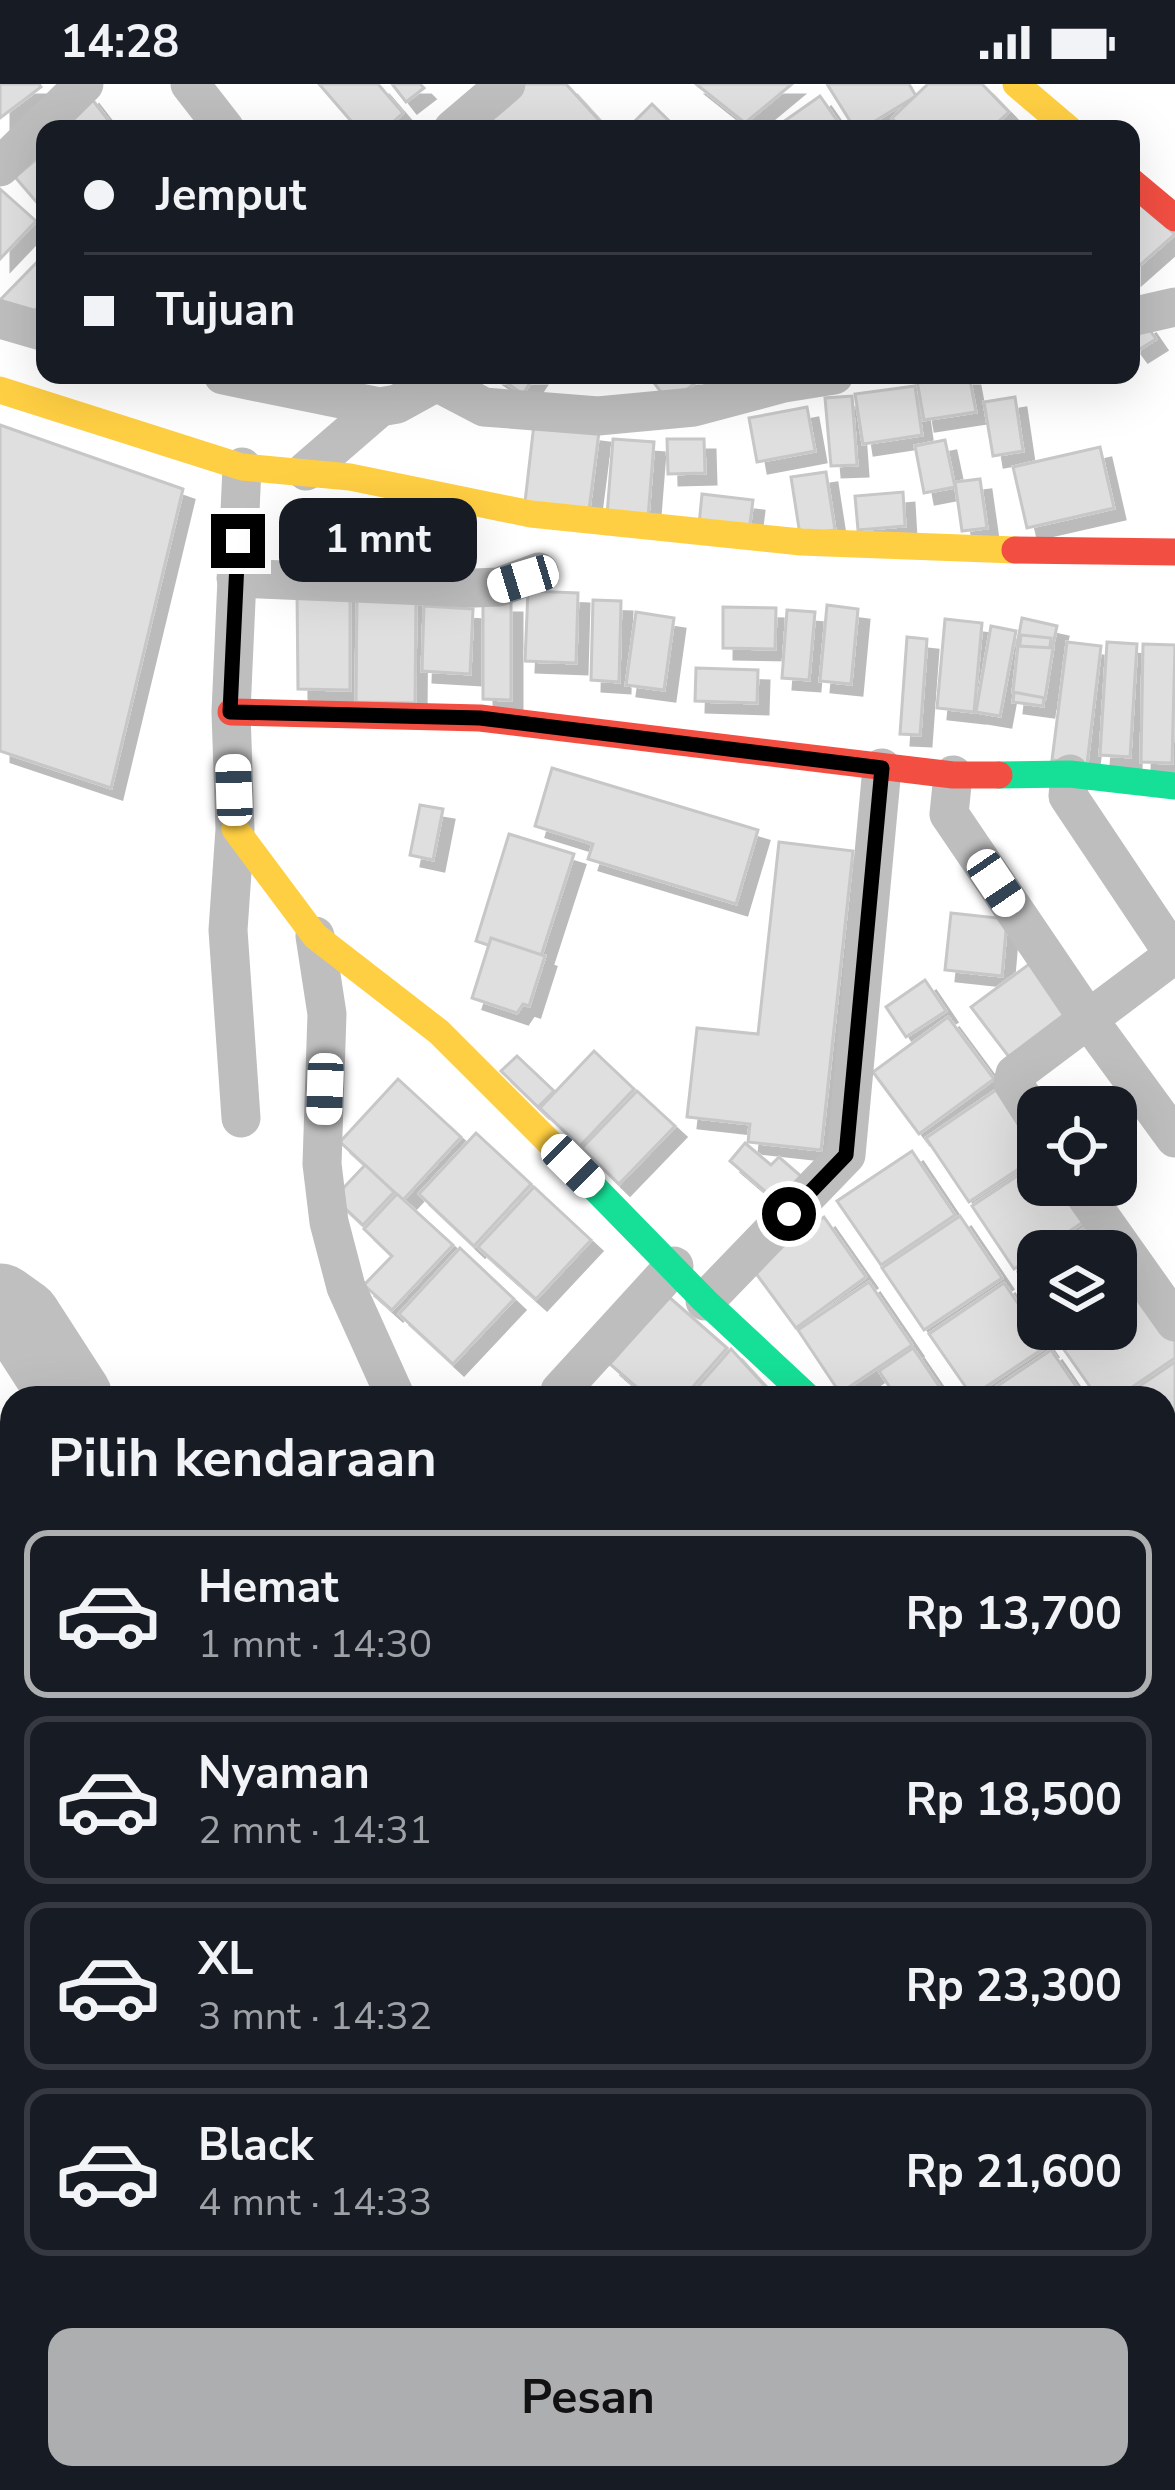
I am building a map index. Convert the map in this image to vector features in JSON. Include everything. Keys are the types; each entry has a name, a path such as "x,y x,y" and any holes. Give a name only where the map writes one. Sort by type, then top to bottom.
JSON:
{"street":[{"path":"47,120 84,84"},
{"path":"190,84 218,120"},
{"path":"464,120 506,84"},
{"path":"1038,89 1062,120"},
{"path":"0,166 36,131"},
{"path":"1140,189 1175,218"},
{"path":"1140,315 1175,307"},
{"path":"0,319 36,329"},
{"path":"267,384 380,407 397,404 422,384"},
{"path":"441,384 484,407 598,416 694,407 780,384"},
{"path":"0,390 242,467 306,471 531,514 801,542 1175,552"},
{"path":"306,471 380,407"},
{"path":"241,1118 228,930 235,829 230,712 242,467"},
{"path":"236,578 474,588 499,586 539,572"},
{"path":"230,712 480,718 953,775 1070,774 1175,786"},
{"path":"705,1301 846,1155 882,768"},
{"path":"1017,1090 1012,1083 1015,1074 1175,955 1069,796 1070,774"},
{"path":"953,775 949,814 1175,1138"},
{"path":"235,829 315,936 439,1032 705,1301 796,1386"},
{"path":"315,936 327,1014 322,1164 328,1222 346,1287 391,1386"},
{"path":"1093,1206 1175,1322"},
{"path":"565,1386 674,1265"}],"building":[{"path":"0,84 39,84 41,87 0,118"},
{"path":"319,84 378,84 403,113 395,120 350,120"},
{"path":"392,84 420,84 424,88 406,102"},
{"path":"516,84 566,84 599,120 475,120"},
{"path":"696,84 792,84 749,120 741,120"},
{"path":"827,84 909,84 916,96 877,120 849,120"},
{"path":"928,84 982,84 1009,112 1000,120 892,118"},
{"path":"88,94 108,120 68,120"},
{"path":"820,96 837,120 786,120"},
{"path":"652,104 668,120 636,120"},
{"path":"36,160 36,202 15,177"},
{"path":"0,189 36,221 0,259"},
{"path":"1140,205 1175,234 1140,265"},
{"path":"36,263 36,309 24,321 1,299"},
{"path":"1145,323 1156,339 1140,349 1140,327"},
{"path":"508,384 529,384 523,394"},
{"path":"655,384 694,384 669,403"},
{"path":"918,384 971,384 976,412 924,420"},
{"path":"915,386 922,435 863,444 855,394"},
{"path":"852,396 857,465 831,466 825,398"},
{"path":"1015,397 1023,451 993,456 984,402"},
{"path":"807,407 815,451 757,462 749,418"},
{"path":"534,424 599,432 589,510 525,502"},
{"path":"0,425 183,489 111,788 0,751"},
{"path":"613,439 654,442 648,518 607,515"},
{"path":"667,439 704,439 705,473 668,474"},
{"path":"945,440 955,487 924,493 915,446"},
{"path":"1100,447 1114,508 1027,528 1013,467"},
{"path":"826,472 835,530 800,535 791,477"},
{"path":"980,479 987,528 962,531 955,482"},
{"path":"903,492 905,526 858,530 855,496"},
{"path":"702,494 753,500 749,531 699,525"},
{"path":"350,590 350,690 298,689 297,591"},
{"path":"528,591 578,593 576,663 525,661"},
{"path":"357,594 416,596 415,703 356,702"},
{"path":"593,600 621,601 619,682 591,680"},
{"path":"483,602 511,602 511,700 483,699"},
{"path":"827,605 858,609 851,684 820,681"},
{"path":"424,606 473,609 470,674 422,671"},
{"path":"723,607 776,608 775,649 723,648"},
{"path":"787,610 815,612 809,680 782,678"},
{"path":"636,612 674,618 664,690 626,685"},
{"path":"1022,618 1057,626 1052,649 1017,645"},
{"path":"945,619 982,623 974,712 937,708"},
{"path":"991,626 1016,631 1000,716 976,712"},
{"path":"1021,635 1051,638 1043,706 1013,702"},
{"path":"907,637 927,639 920,735 900,734"},
{"path":"1067,642 1101,646 1087,764 1052,760"},
{"path":"1107,642 1137,644 1130,757 1100,755"},
{"path":"1143,644 1175,645 1172,763 1141,762"},
{"path":"1018,646 1053,648 1045,698 1013,692"},
{"path":"696,668 758,670 757,703 695,701"},
{"path":"552,768 758,830 736,904 588,859 593,844 535,826"},
{"path":"420,805 443,809 433,860 410,855"},
{"path":"509,834 574,854 539,962 476,941"},
{"path":"779,842 853,851 821,1150 748,1142 750,1124 687,1117 697,1028 758,1034"},
{"path":"951,913 1007,919 1002,976 945,970"},
{"path":"491,938 545,956 529,1006 523,1004 517,1013 472,998"},
{"path":"1039,957 1076,1008 1009,1057 971,1007"},
{"path":"925,980 946,1011 906,1037 886,1007"},
{"path":"948,1017 994,1079 919,1134 873,1072"},
{"path":"594,1051 634,1089 580,1146 540,1108"},
{"path":"517,1056 554,1091 538,1107 501,1071"},
{"path":"398,1079 461,1137 403,1200 340,1142"},
{"path":"999,1088 1017,1115 1017,1170 969,1202 926,1138"},
{"path":"637,1091 675,1126 619,1184 582,1148"},
{"path":"476,1133 531,1184 474,1246 419,1194"},
{"path":"745,1143 771,1165 779,1157 803,1178 780,1204 730,1161"},
{"path":"912,1151 955,1215 881,1265 837,1201"},
{"path":"365,1165 394,1192 363,1225 334,1198"},
{"path":"1017,1176 1017,1206 1081,1206 1089,1218 1071,1230 1017,1230 1014,1269 972,1206"},
{"path":"534,1187 591,1240 536,1299 478,1247"},
{"path":"397,1194 453,1245 392,1310 364,1285 392,1256 364,1229"},
{"path":"960,1216 1002,1278 924,1330 882,1268"},
{"path":"824,1217 866,1277 796,1328 752,1268"},
{"path":"460,1248 514,1299 453,1364 399,1314"},
{"path":"869,1282 912,1345 850,1386 835,1386 798,1330"},
{"path":"1004,1283 1017,1302 1017,1350 1041,1350 987,1386 965,1386 929,1334"},
{"path":"1141,1289 1175,1338 1175,1358 1134,1386 1090,1386 1064,1350 1137,1350 1137,1292"},
{"path":"669,1297 727,1348 694,1386 635,1386 610,1364"},
{"path":"913,1348 939,1386 889,1386 879,1371"},
{"path":"731,1349 765,1386 699,1386"},
{"path":"1051,1350 1076,1386 998,1386"},
{"path":"1175,1362 1175,1386 1140,1386"}],"waterway":[{"path":"0,1304 21,1319 64,1386"}],"traffic: fast":[{"path":"999,775 1070,774 1175,786"},
{"path":"578,1171 796,1386"}],"traffic: slow":[{"path":"1016,84 1058,120"},
{"path":"0,390 242,467 350,477 531,514 801,542 1015,550"},
{"path":"235,829 315,936 439,1032 578,1171"}],"traffic: jam":[{"path":"1140,189 1175,218"},
{"path":"1015,550 1175,552"},
{"path":"231,712 480,718 953,775 999,775"}],"route":[{"path":"238,541 230,712 480,718 882,768 846,1155 789,1214"}]}
